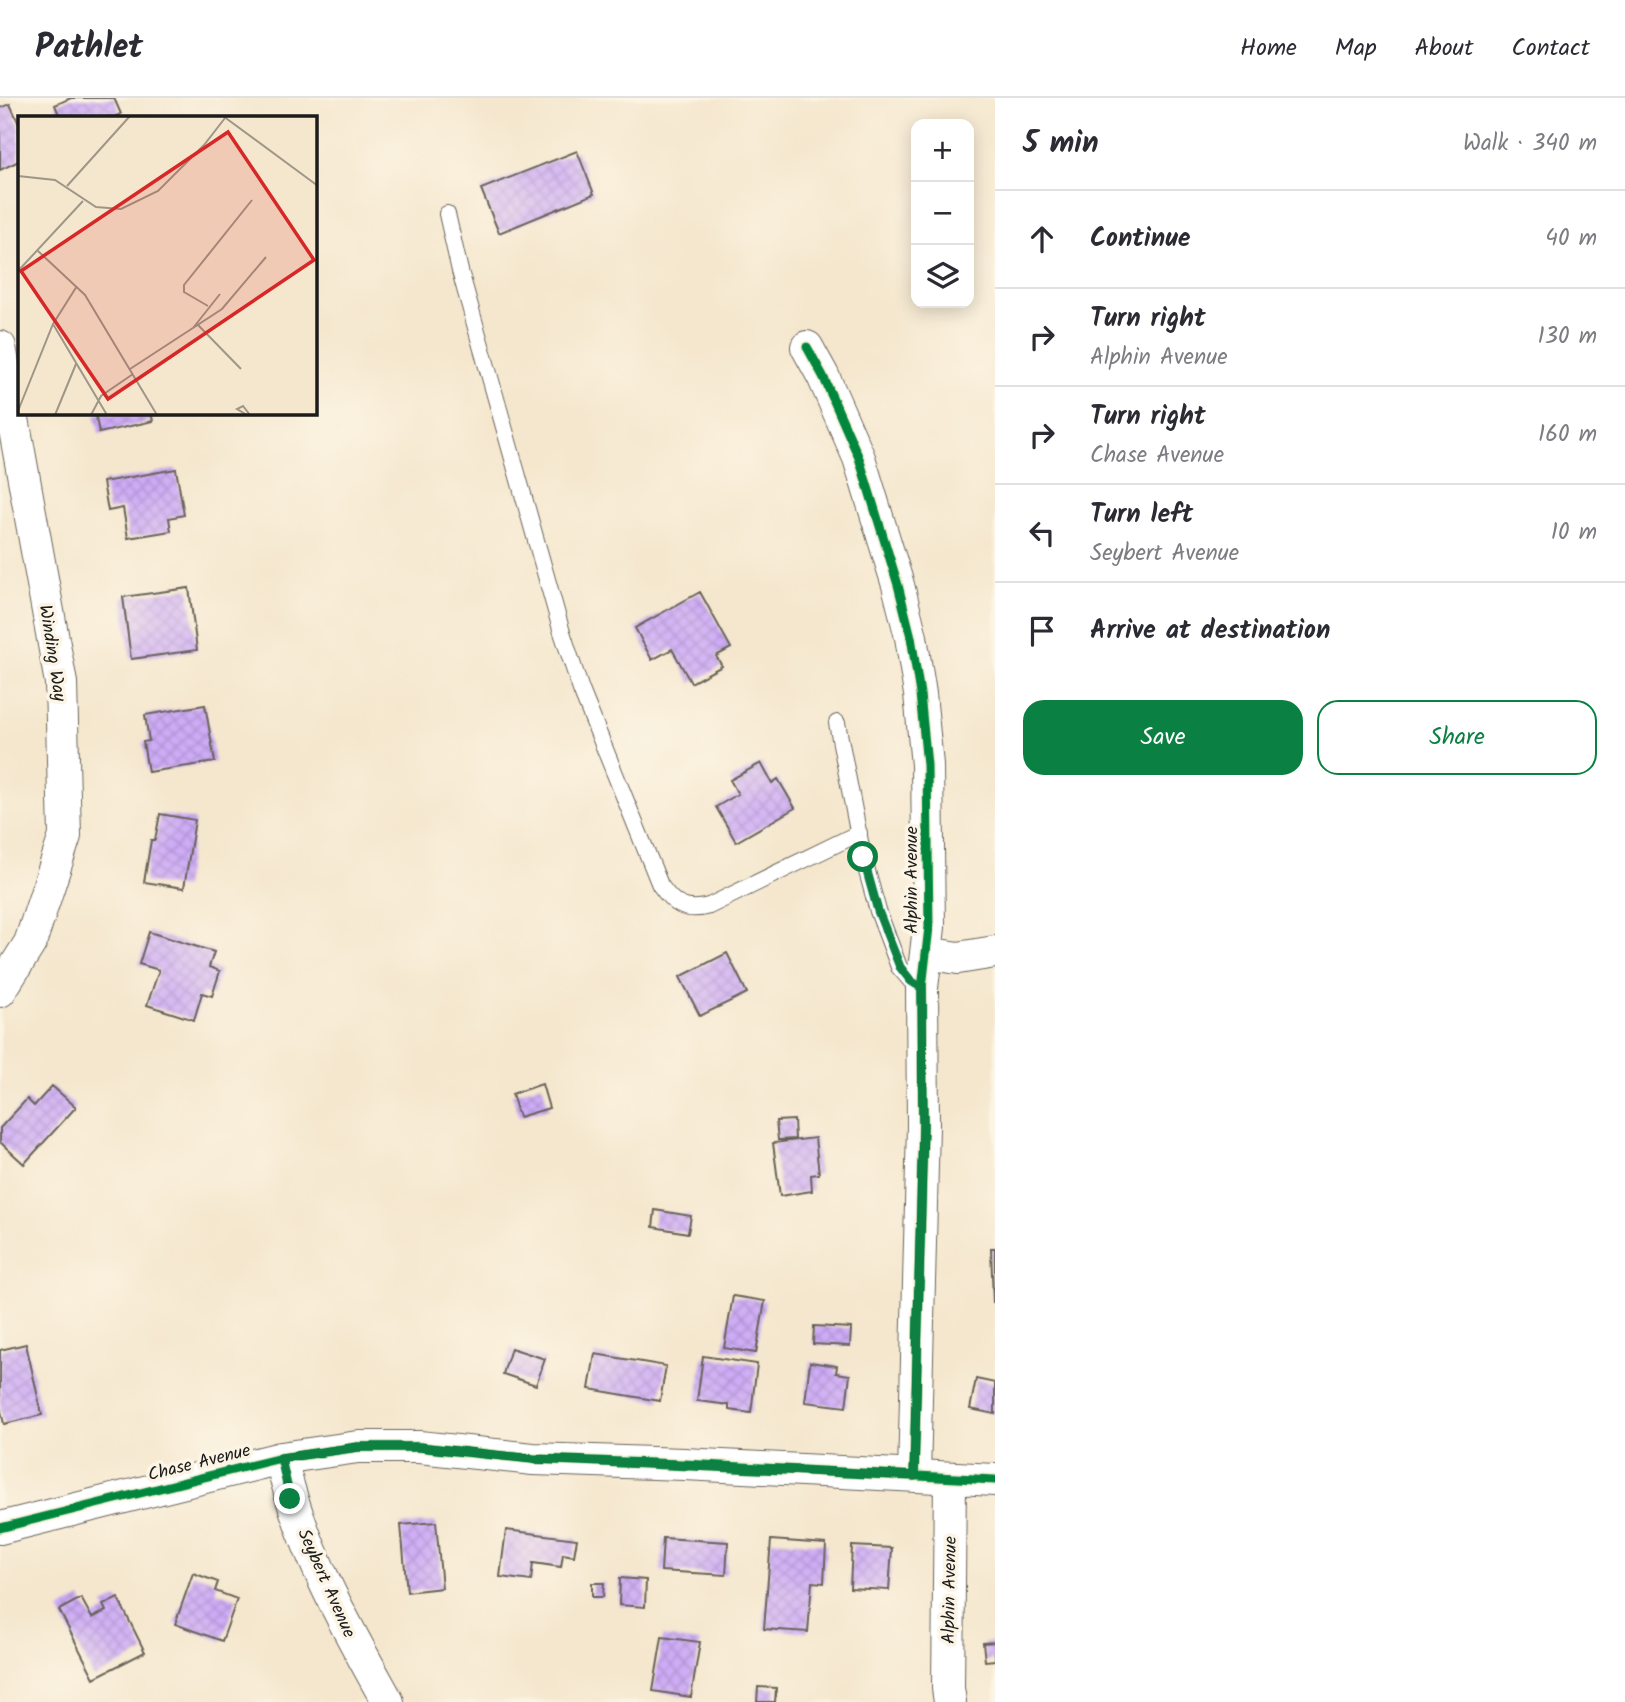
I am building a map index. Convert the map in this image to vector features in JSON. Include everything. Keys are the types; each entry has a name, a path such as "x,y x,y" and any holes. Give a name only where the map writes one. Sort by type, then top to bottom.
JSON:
{"street":[{"name":"Winding Way","path":"0,347 61,683 65,836 30,943 0,991"},
{"name":"Alphin Avenue","path":"807,347 823,376 859,458 894,572 911,637 927,765 929,927 922,988 923,1126 914,1476"},
{"path":"926,953 958,958 995,952"},
{"name":"Chase Avenue","path":"0,1528 281,1458 358,1447 419,1447 533,1459 995,1480"},
{"name":"Seybert Avenue","path":"281,1458 290,1499 342,1620 388,1702"},
{"name":"Alphin Avenue","path":"950,1478 950,1702"}],"lane":[{"path":"447,214 460,271 561,629 581,690 660,885 671,900 682,908 695,910 709,906 859,833"},
{"path":"837,723 878,911 900,967 911,981 922,988"}],"building":[{"path":"71,98 114,98 121,114 60,116 55,105"},
{"path":"10,104 18,122 18,161 0,170 0,108"},
{"path":"577,151 594,194 499,233 481,189"},
{"path":"95,415 152,415 153,421 99,433"},
{"path":"176,469 184,515 169,518 171,531 128,538 123,508 108,511 103,482"},
{"path":"189,588 197,650 131,659 123,597"},
{"path":"700,592 731,648 716,656 722,666 691,683 672,649 652,660 635,628"},
{"path":"205,705 215,762 148,772 143,742 149,741 145,715"},
{"path":"761,763 772,783 778,779 795,808 736,842 716,807 738,794 730,780"},
{"path":"160,814 195,820 184,888 144,882 151,840 155,840"},
{"path":"149,932 214,952 209,967 220,971 212,996 202,993 194,1020 147,1005 159,970 139,964"},
{"path":"727,953 747,993 700,1016 680,977"},
{"path":"542,1084 549,1108 519,1117 512,1094"},
{"path":"52,1086 76,1107 24,1164 0,1142 0,1128 27,1099 34,1106"},
{"path":"794,1120 795,1139 778,1140 776,1121"},
{"path":"815,1138 819,1174 811,1175 812,1191 780,1196 773,1143"},
{"path":"655,1210 691,1216 688,1233 653,1227"},
{"path":"991,1248 995,1248 995,1302 993,1302"},
{"path":"733,1296 765,1301 756,1353 724,1348"},
{"path":"814,1326 851,1328 850,1346 813,1344"},
{"path":"26,1344 42,1415 4,1424 0,1407 0,1350"},
{"path":"511,1348 545,1359 536,1385 503,1374"},
{"path":"595,1354 666,1366 660,1401 589,1389"},
{"path":"703,1356 757,1364 751,1413 729,1410 729,1405 697,1401"},
{"path":"810,1362 837,1366 836,1373 850,1375 846,1407 805,1402"},
{"path":"976,1379 995,1383 995,1414 970,1409"},
{"path":"436,1522 442,1588 407,1592 401,1525"},
{"path":"506,1530 577,1539 574,1556 563,1554 561,1567 533,1563 531,1581 500,1577"},
{"path":"663,1538 728,1542 726,1575 661,1571"},
{"path":"771,1540 826,1544 824,1583 812,1582 808,1632 764,1629"},
{"path":"852,1546 892,1548 889,1590 850,1588"},
{"path":"193,1573 218,1582 215,1591 237,1599 222,1641 175,1624"},
{"path":"620,1578 646,1580 645,1607 619,1605"},
{"path":"592,1583 604,1583 603,1597 592,1597"},
{"path":"81,1598 92,1618 106,1611 103,1605 118,1598 145,1652 94,1678 59,1610"},
{"path":"662,1637 700,1642 691,1697 653,1691"},
{"path":"995,1642 995,1660 985,1661 983,1643"},
{"path":"758,1687 776,1688 775,1702 757,1702"}],"cycle path":[{"path":"807,347 823,376 859,458 898,585 911,637 927,765 929,927 922,988 923,1126 914,1476"},
{"path":"0,1528 281,1458 358,1447 419,1447 533,1459 995,1480"}],"route":[{"path":"290,1499 281,1458 308,1452 358,1447 419,1447 533,1459 914,1476 923,1126 920,1053 922,988 911,981 900,967 878,911 863,857"}]}
